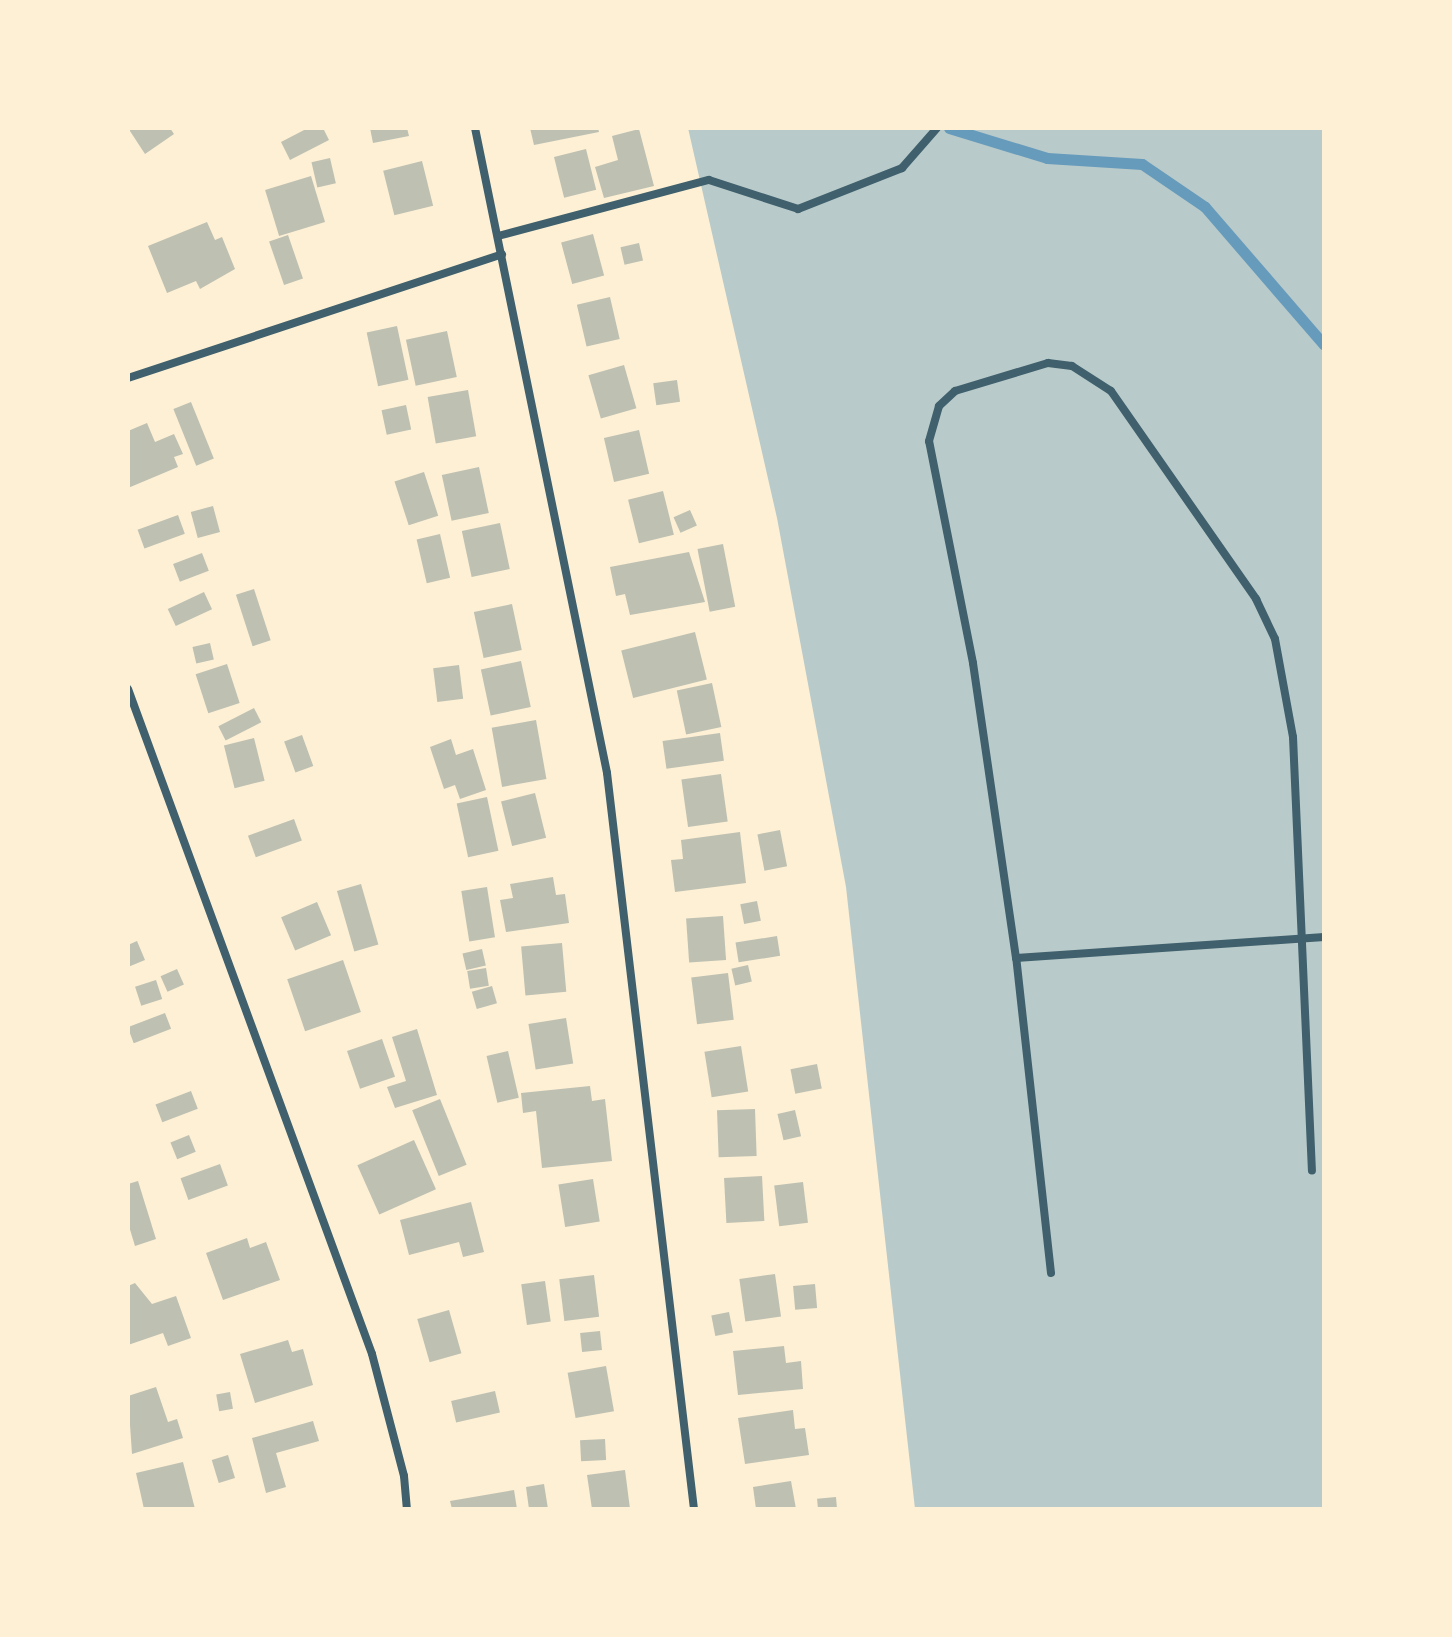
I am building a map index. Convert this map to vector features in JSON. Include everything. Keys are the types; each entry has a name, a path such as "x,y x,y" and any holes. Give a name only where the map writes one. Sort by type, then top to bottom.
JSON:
{"street":[{"path":"475,128 607,773 694,1509"},
{"path":"498,236 709,180 798,209 902,168 937,128"},
{"path":"128,378 502,254"},
{"path":"1051,1273 1016,958 973,663 929,441 939,406 955,391 1048,363 1072,366 1111,391 1256,599 1275,639 1293,737 1312,1171"},
{"path":"128,689 372,1354 404,1476 407,1509"},
{"path":"1016,958 1324,937"}],"shaded area":[{"path":"688,128 1324,128 1324,1509 915,1509 846,887 777,518"}],"building":[{"path":"128,128 170,128 174,134 145,154"},
{"path":"308,128 323,128 329,140 290,160 281,142"},
{"path":"370,128 407,128 409,136 373,143"},
{"path":"530,128 598,128 599,132 534,145"},
{"path":"639,129 654,186 604,198 595,167 618,160 612,136"},
{"path":"586,149 596,190 564,198 554,157"},
{"path":"330,158 336,183 317,188 311,162"},
{"path":"422,161 433,206 394,215 383,171"},
{"path":"311,176 325,222 279,236 265,190"},
{"path":"207,222 215,240 222,237 235,269 200,289 196,281 167,293 148,246"},
{"path":"593,234 604,276 572,284 561,243"},
{"path":"288,235 303,278 284,285 269,242"},
{"path":"639,243 643,261 625,265 620,247"},
{"path":"610,297 620,339 587,347 577,305"},
{"path":"397,326 408,380 378,386 367,332"},
{"path":"447,331 457,377 416,386 406,340"},
{"path":"624,365 636,408 601,418 588,375"},
{"path":"677,380 680,402 656,405 653,383"},
{"path":"468,390 476,436 436,443 428,397"},
{"path":"191,402 214,459 196,466 173,409"},
{"path":"406,405 411,429 387,435 382,410"},
{"path":"147,423 155,442 174,434 183,454 174,457 178,467 128,488 128,431"},
{"path":"639,430 649,474 614,482 604,438"},
{"path":"479,467 489,513 452,521 442,475"},
{"path":"424,472 438,516 409,525 395,482"},
{"path":"663,491 674,535 639,543 628,500"},
{"path":"213,506 220,532 198,538 191,512"},
{"path":"690,510 697,526 680,533 674,517"},
{"path":"178,515 185,534 144,549 138,530"},
{"path":"500,523 510,569 472,577 462,531"},
{"path":"440,534 450,578 427,583 417,539"},
{"path":"723,544 735,607 710,612 697,549"},
{"path":"689,552 705,602 630,615 625,594 616,596 610,567"},
{"path":"202,553 209,571 180,582 173,564"},
{"path":"254,589 271,640 253,646 236,595"},
{"path":"204,592 212,609 176,626 168,609"},
{"path":"512,604 522,650 484,658 474,612"},
{"path":"695,632 707,680 633,698 621,650"},
{"path":"210,643 214,660 196,664 192,647"},
{"path":"521,661 531,707 491,715 481,670"},
{"path":"227,664 240,703 208,713 196,674"},
{"path":"459,665 463,699 437,702 433,668"},
{"path":"712,683 721,727 686,735 677,690"},
{"path":"254,708 261,722 226,740 218,726"},
{"path":"536,720 546,779 502,787 492,728"},
{"path":"720,733 724,761 666,769 663,741"},
{"path":"302,735 313,766 295,773 284,741"},
{"path":"254,738 265,781 235,788 224,745"},
{"path":"451,739 456,755 473,749 486,790 460,799 455,785 444,789 430,747"},
{"path":"721,774 728,822 688,827 681,780"},
{"path":"535,793 546,838 512,846 501,801"},
{"path":"487,797 498,851 468,857 457,803"},
{"path":"294,819 302,841 256,857 248,836"},
{"path":"780,830 787,866 764,871 757,834"},
{"path":"740,832 746,883 675,892 671,860 683,859 681,840"},
{"path":"553,877 556,895 565,894 569,923 506,932 500,900 513,898 510,884"},
{"path":"361,884 378,945 354,951 337,891"},
{"path":"487,887 495,937 469,941 461,891"},
{"path":"757,901 761,921 744,924 740,904"},
{"path":"317,902 331,935 295,950 281,917"},
{"path":"723,916 726,960 689,962 686,919"},
{"path":"777,936 780,956 739,962 736,943"},
{"path":"137,941 145,960 128,967 128,945"},
{"path":"562,943 566,992 525,995 521,947"},
{"path":"482,949 486,966 466,970 463,953"},
{"path":"343,960 361,1012 305,1031 287,979"},
{"path":"748,965 752,982 735,985 731,969"},
{"path":"486,968 489,986 470,989 467,971"},
{"path":"177,969 184,985 167,992 161,976"},
{"path":"728,973 734,1020 697,1024 691,978"},
{"path":"156,980 162,999 141,1006 135,987"},
{"path":"492,986 497,1003 477,1009 472,992"},
{"path":"165,1013 171,1029 134,1043 128,1027"},
{"path":"566,1018 573,1063 536,1069 528,1024"},
{"path":"417,1029 437,1095 395,1108 387,1087 406,1081 392,1037"},
{"path":"382,1039 395,1077 360,1089 347,1051"},
{"path":"741,1046 748,1091 712,1097 704,1052"},
{"path":"508,1051 519,1098 497,1103 487,1056"},
{"path":"817,1064 822,1089 795,1094 790,1069"},
{"path":"590,1086 592,1101 605,1099 612,1161 542,1168 536,1111 523,1113 521,1093"},
{"path":"191,1091 198,1109 162,1122 156,1105"},
{"path":"440,1099 467,1165 439,1176 412,1110"},
{"path":"755,1109 757,1156 719,1157 717,1110"},
{"path":"795,1110 801,1136 784,1140 777,1114"},
{"path":"189,1135 196,1152 177,1159 170,1142"},
{"path":"414,1140 436,1189 379,1215 357,1165"},
{"path":"220,1164 228,1186 188,1200 181,1178"},
{"path":"762,1176 764,1221 726,1223 724,1178"},
{"path":"593,1179 600,1221 565,1227 558,1184"},
{"path":"138,1181 156,1239 135,1246 128,1223 128,1184"},
{"path":"803,1182 808,1223 779,1226 774,1186"},
{"path":"471,1202 484,1252 463,1257 459,1242 409,1255 400,1220"},
{"path":"247,1238 250,1248 266,1242 280,1280 223,1300 206,1253"},
{"path":"775,1274 781,1317 745,1322 739,1279"},
{"path":"594,1275 599,1317 564,1321 559,1279"},
{"path":"545,1281 551,1322 527,1325 521,1284"},
{"path":"135,1283 152,1304 176,1296 191,1338 168,1346 163,1333 128,1345 128,1286"},
{"path":"815,1284 817,1308 795,1310 793,1286"},
{"path":"449,1310 461,1353 430,1362 417,1319"},
{"path":"729,1312 733,1333 715,1336 711,1315"},
{"path":"600,1331 602,1350 582,1352 580,1333"},
{"path":"288,1340 292,1352 303,1349 313,1385 255,1403 240,1354"},
{"path":"784,1346 786,1363 801,1361 803,1389 738,1395 733,1351"},
{"path":"606,1366 614,1411 576,1418 568,1373"},
{"path":"156,1387 168,1422 177,1419 183,1438 132,1454 128,1396"},
{"path":"495,1391 500,1412 456,1423 451,1401"},
{"path":"230,1392 233,1409 219,1411 216,1394"},
{"path":"793,1410 795,1429 805,1428 809,1455 745,1464 738,1418"},
{"path":"313,1421 319,1441 276,1453 286,1487 266,1493 252,1438"},
{"path":"605,1439 606,1460 581,1461 580,1440"},
{"path":"228,1455 235,1478 219,1483 212,1460"},
{"path":"183,1462 195,1509 144,1509 136,1473"},
{"path":"625,1470 630,1509 592,1509 587,1475"},
{"path":"791,1481 796,1509 756,1509 753,1487"},
{"path":"544,1484 548,1509 529,1509 526,1487"},
{"path":"514,1490 517,1509 452,1509 450,1501"},
{"path":"836,1497 837,1509 818,1509 817,1499"}],"waterway":[{"path":"949,128 1047,158 1142,164 1205,207 1324,345"}]}
